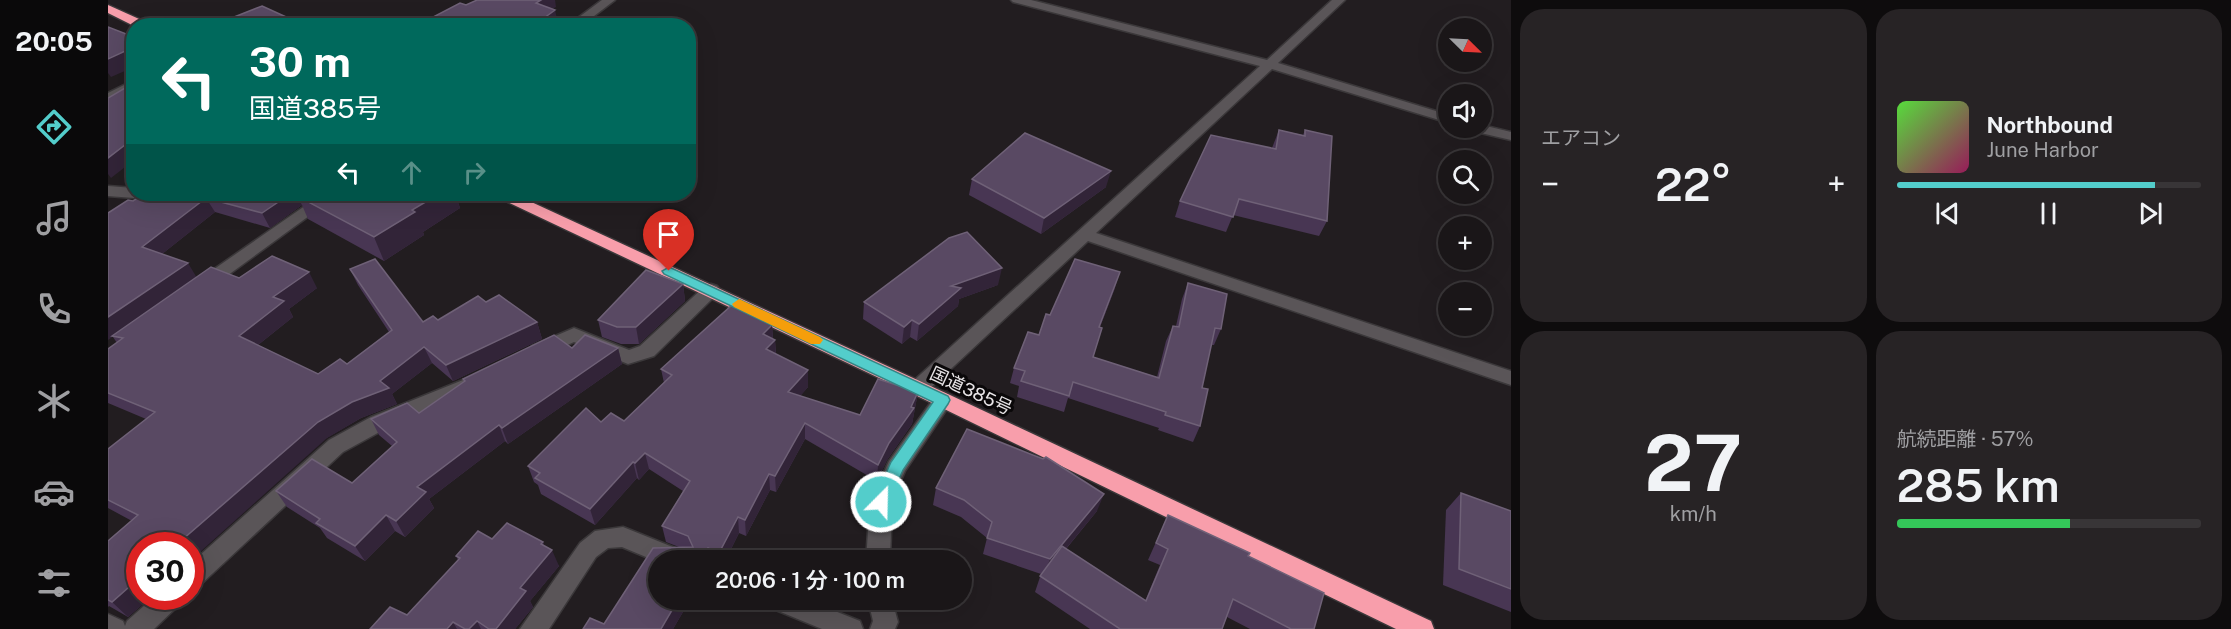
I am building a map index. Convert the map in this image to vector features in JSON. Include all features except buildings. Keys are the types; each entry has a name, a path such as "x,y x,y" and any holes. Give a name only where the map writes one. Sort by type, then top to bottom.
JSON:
{"highway":[{"path":"108,8 128,18"},
{"name":"国道385号","path":"517,201 711,290 1422,629"}],"street":[{"path":"584,18 609,0"},
{"path":"1017,0 1268,64 1438,116"},
{"path":"917,389 1339,0"},
{"path":"108,99 126,89"},
{"path":"1492,131 1511,135"},
{"path":"108,191 126,192"},
{"path":"185,297 318,201"},
{"path":"1083,234 1511,378"},
{"path":"520,361 574,335 628,357 647,351 711,290"},
{"path":"204,566 336,446 378,423 485,378"},
{"path":"879,550 881,502 896,467 943,400"},
{"path":"532,629 541,620 588,550 603,538 623,537 655,550"},
{"path":"136,629 157,610"},
{"path":"804,610 851,629"},
{"path":"882,629 886,622 883,610"},
{"path":"108,626 114,629"}],"slow traffic":[{"path":"739,304 816,340"}],"route":[{"path":"669,271 943,400 896,467 881,502"}]}
